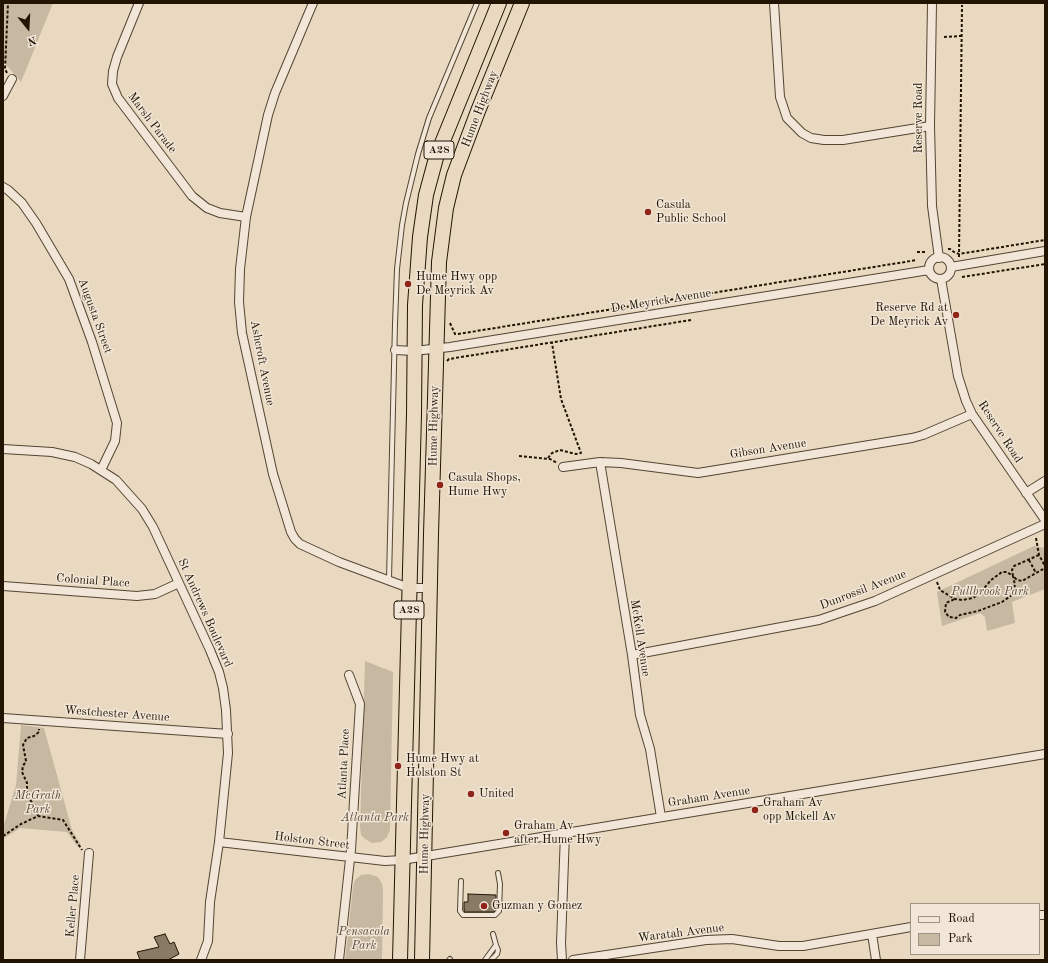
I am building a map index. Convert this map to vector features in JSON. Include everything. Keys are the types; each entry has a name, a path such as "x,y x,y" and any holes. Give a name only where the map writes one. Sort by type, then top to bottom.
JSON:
{"highway":[{"name":"Hume Highway","path":"400,960 414,414 415,305 420,237 426,195 436,158 499,3"},
{"name":"Hume Highway","path":"422,960 439,262 446,208 454,175 478,111 522,3"}],"street":[{"name":"Marsh Parade","path":"139,3 117,57 113,71 112,84 118,98 192,196 207,208 220,214 246,217"},
{"name":"Ashcroft Avenue","path":"313,3 268,115 246,217 240,269 239,302 242,333 273,474 291,532 300,544 339,562 389,579 409,588 431,588"},
{"path":"774,3 780,97 787,118 802,134 811,138 836,140 930,126"},
{"name":"Reserve Road","path":"932,3 930,126 932,206 939,258"},
{"path":"3,96 12,79"},
{"name":"Augusta Street","path":"3,187 22,203 69,279 92,342 117,423 115,441 101,470"},
{"path":"951,266 1045,251"},
{"path":"935,258 939,258 948,261 951,266 949,273 941,279 932,276 929,270 930,263 935,258"},
{"name":"De Meyrick Avenue","path":"395,350 414,351 436,349 929,270"},
{"name":"Reserve Road","path":"941,279 958,376 961,388 972,414 1045,520"},
{"name":"Gibson Avenue","path":"563,467 600,462 621,462 698,473 912,438 929,433 972,414"},
{"name":"St Andrews Boulevard","path":"3,449 52,452 75,457 92,464 116,480 142,509 153,527 210,650 218,672 226,710 228,734 227,780 210,902 208,941 201,960"},
{"name":"McKell Avenue","path":"600,462 632,655 640,715 650,749 661,817"},
{"path":"1026,493 1045,482"},
{"name":"Dunrossil Avenue","path":"632,655 819,620 875,601 1045,524"},
{"name":"Colonial Place","path":"3,586 137,596 155,594 179,583"},
{"name":"Atlanta Place","path":"339,960 350,858 360,704 349,675"},
{"name":"Westchester Avenue","path":"3,718 228,734"},
{"name":"Graham Avenue","path":"425,856 1045,754"},
{"path":"562,960 561,943 565,833"},
{"name":"Holston Street","path":"219,842 385,861 425,856"},
{"name":"Keller Place","path":"80,960 89,856"},
{"name":"Waratah Avenue","path":"573,960 706,940 732,939 779,946 803,946 910,927"},
{"path":"872,934 876,960"}],"lane":[{"path":"389,579 392,407 397,269 402,225 418,154 429,118 477,3"},
{"path":"461,880 460,911 462,915 495,915 499,911 500,884 498,873"},
{"path":"491,960 497,954 498,950 493,934"},
{"path":"485,960 496,945"}],"path":[{"path":"8,3 4,69 12,79"},
{"path":"959,254 962,5"},
{"path":"944,38 961,36"},
{"path":"948,249 959,254 1045,240"},
{"path":"916,252 926,252"},
{"name":"De Meyrick Avenue","path":"449,321 455,334 916,260"},
{"path":"962,277 1045,264"},
{"path":"449,359 691,320"},
{"path":"548,458 552,453 560,450 576,454 580,453 561,400 552,343"},
{"path":"519,456 548,458 563,467"},
{"path":"934,575 940,590 955,599 962,600 973,598 980,593 991,580 1002,572 1007,572 1017,580 1022,581 1045,567 1039,555 1036,539 1032,529"},
{"path":"955,599 946,603 945,612 949,617 956,618 960,615 978,611 1002,602 1012,595 1015,585 1012,570 1014,566 1039,555"},
{"path":"1029,560 1036,573"},
{"path":"38,816 34,805 27,796 27,783 22,772 26,761 23,745 27,738 34,736 39,732 40,721"},
{"path":"3,836 21,824 38,816 63,820 79,847 89,856"}],"green space":[{"path":"3,3 53,3 21,82 3,61"},
{"name":"Pullbrook Park","path":"1034,546 1045,548 1045,589 1012,602 1015,623 987,631 985,617 980,613 942,626 937,592"},
{"name":"Atlanta Park","path":"365,661 393,672 390,830 387,837 381,842 372,843 361,835 360,827"},
{"name":"McGrath Park","path":"21,725 44,728 72,830 81,845 78,847 67,832 20,828 3,839 3,828 16,785"},
{"name":"Pensacola Park","path":"369,874 378,877 382,884 382,960 345,960 353,887 355,880 361,875"}],"building":[{"path":"468,894 496,895 496,910 494,912 465,912 464,902 468,902"},
{"path":"165,934 170,944 174,942 179,954 168,960 140,960 137,952 159,947 154,937"}],"place":[{"name":"Casula Public School","path":"648,212"},
{"name":"Hume Hwy opp De Meyrick Av","path":"408,284"},
{"name":"Reserve Rd at De Meyrick Av","path":"956,315"},
{"name":"Casula Shops, Hume Hwy","path":"440,485"},
{"name":"Hume Hwy at Holston St","path":"398,766"},
{"name":"United","path":"471,794"},
{"name":"Graham Av opp Mckell Av","path":"755,810"},
{"name":"Graham Av after Hume Hwy","path":"506,833"},
{"name":"Guzman y Gomez","path":"484,906"}]}
